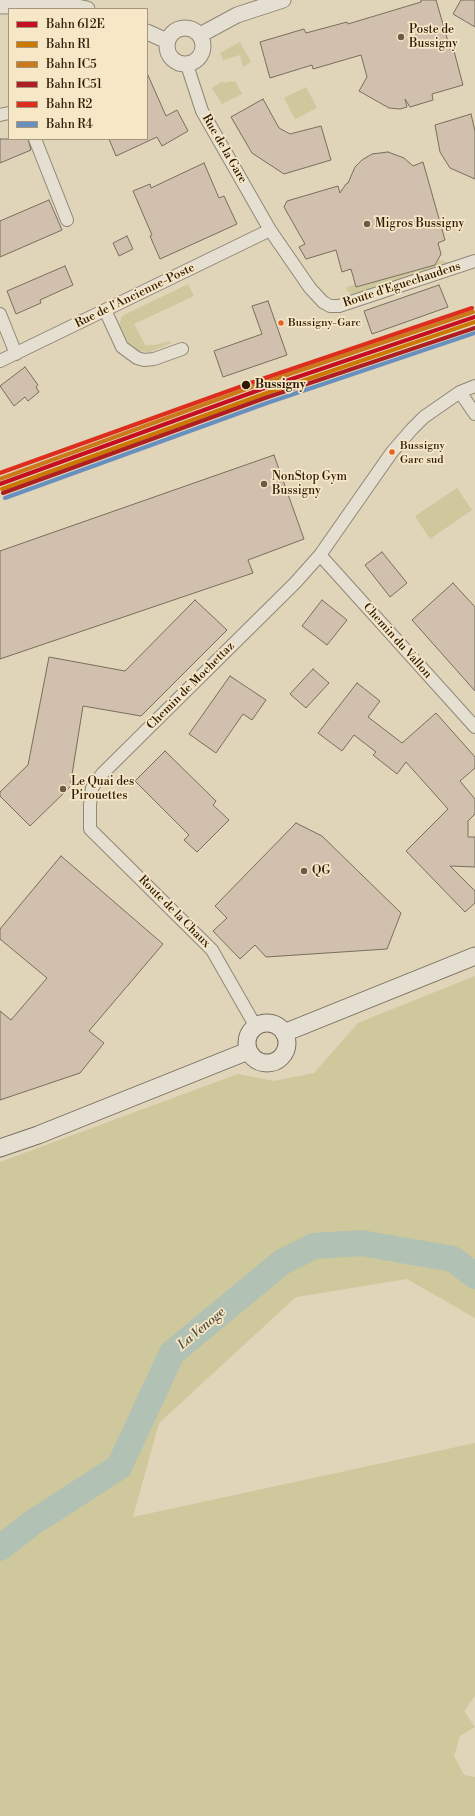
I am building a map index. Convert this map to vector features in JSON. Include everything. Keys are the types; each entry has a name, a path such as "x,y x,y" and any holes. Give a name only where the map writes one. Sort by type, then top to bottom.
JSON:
{"main road":[{"path":"284,1033 471,958"},
{"path":"262,1024 274,1025 284,1033 287,1046 285,1052 276,1061 263,1063 257,1061 248,1051 248,1038 256,1027 262,1024"},
{"path":"0,1148 38,1135 248,1051"}],"street":[{"path":"200,36 237,15 283,0"},
{"path":"0,6 30,2 82,8"},
{"path":"182,28 195,31 200,36 203,42 203,50 200,57 187,65 173,61 166,48 170,35 175,30 182,28"},
{"path":"148,32 167,41"},
{"name":"Rue de la Gare","path":"187,65 202,111 270,230"},
{"path":"35,140 67,220"},
{"name":"Route d'Eguechaudens","path":"270,230 310,288 323,302 330,306 339,306 475,261"},
{"name":"Rue de l'Ancienne-Poste","path":"0,361 270,230"},
{"path":"105,310 122,347 136,358 144,360 154,359 182,349"},
{"path":"0,314 16,354"},
{"name":"Chemin de Mochettaz","path":"90,829 92,788 102,774 295,583 320,555 392,452 424,417 460,392 475,386"},
{"path":"460,392 475,414"},
{"name":"Chemin du Vallon","path":"320,555 475,727"},
{"name":"Route de la Chaux","path":"90,829 212,950 256,1027"}],"shaded area":[{"path":"240,42 251,62 243,67 240,55 223,60 220,53"},
{"path":"223,81 224,83 235,81 242,94 222,104 212,88"},
{"path":"306,87 317,108 295,119 284,98"},
{"path":"439,260 449,263 357,294 352,295 347,291 346,287 355,285 358,287 435,265"},
{"path":"188,284 194,296 134,324 145,345 154,345 170,341 171,343 150,352 137,351 130,346 119,325 122,316"},
{"path":"457,488 472,510 430,539 415,516"},
{"path":"475,976 475,1318 407,1279 296,1297 159,1423 133,1517 475,1443 475,1696 464,1711 475,1727 460,1736 454,1756 464,1775 475,1777 475,1816 0,1816 0,1162 238,1074 274,1081 314,1073 358,1023"}],"building":[{"path":"421,0 436,0 451,52 454,51 463,85 432,94 433,100 410,107 405,99 407,107 400,109 389,108 359,91 367,77 361,55 313,69 312,65 270,78 260,42 304,29 306,33 347,22 348,24 421,2"},
{"path":"461,0 475,0 475,27 453,14"},
{"path":"148,75 166,116 177,110 188,131 162,146 157,137 116,156 109,140 148,140"},
{"path":"263,99 279,128 290,134 321,126 331,160 284,174 252,153 231,117"},
{"path":"471,114 475,131 475,179 450,168 440,152 435,125"},
{"path":"0,139 28,140 31,150 0,163"},
{"name":"Migros Bussigny","path":"388,152 404,158 413,166 423,162 445,240 438,243 441,254 435,265 356,287 351,269 342,272 336,250 306,259 299,247 305,244 284,207 287,201 338,186 340,193 348,183 355,167 362,160 372,154"},
{"path":"204,163 219,198 224,196 237,224 160,259 150,236 152,235 133,191 150,184 151,188"},
{"path":"49,200 62,230 0,257 0,221"},
{"path":"127,236 133,249 119,256 113,243"},
{"path":"65,266 73,285 40,300 41,303 16,314 7,291"},
{"path":"439,285 448,307 372,334 364,311"},
{"path":"268,301 287,355 223,377 214,351 262,334 252,306"},
{"path":"25,367 38,385 36,387 39,392 28,401 25,397 14,406 0,386"},
{"path":"274,455 304,539 248,560 253,573 0,659 0,551"},
{"path":"382,552 407,583 390,597 365,565"},
{"path":"453,583 475,607 475,691 412,620"},
{"path":"195,600 227,630 141,716 83,706 70,787 30,826 0,796 0,792 28,765 49,657 125,671"},
{"path":"322,600 347,620 327,645 302,626"},
{"path":"313,669 329,683 306,708 290,694"},
{"path":"230,676 266,700 252,720 243,714 216,753 189,734"},
{"path":"357,683 380,701 368,717 402,743 436,713 475,757 475,768 460,781 475,799 475,814 468,821 468,837 475,837 475,867 450,866 475,891 475,903 465,912 406,851 448,809 406,762 397,774 373,755 376,752 354,735 342,751 318,733"},
{"path":"165,751 216,801 213,805 229,820 197,852 184,840 189,835 135,781"},
{"name":"QG","path":"296,823 322,836 401,913 387,949 266,957 255,945 240,959 213,931 227,918 215,906"},
{"path":"61,856 163,944 89,1031 104,1043 80,1073 0,1100 0,1011 11,1020 47,978 0,939 0,929"}],"waterway":[{"name":"La Venoge","path":"0,1548 32,1523 119,1467 172,1353 282,1262 314,1246 361,1243 453,1259 475,1276"}],"rail line":[{"name":"R2","path":"0,473 259,380 472,308"},
{"name":"IC5","path":"0,479 260,384 473,312"},
{"name":"612E","path":"0,484 262,389 475,317"},
{"name":"R1","path":"2,489 264,394 475,322"},
{"name":"IC51","path":"3,493 265,398 475,328"},
{"name":"R4","path":"5,498 267,403 475,333"}],"place":[{"name":"Poste de Bussigny","path":"401,37"},
{"name":"Migros Bussigny","path":"367,224"},
{"name":"Bussigny-Gare","path":"281,323"},
{"name":"Bussigny","path":"246,385"},
{"name":"Bussigny Gare sud","path":"392,452"},
{"name":"NonStop Gym Bussigny","path":"264,484"},
{"name":"Le Quai des Pirouettes","path":"63,789"},
{"name":"QG","path":"304,871"}]}
